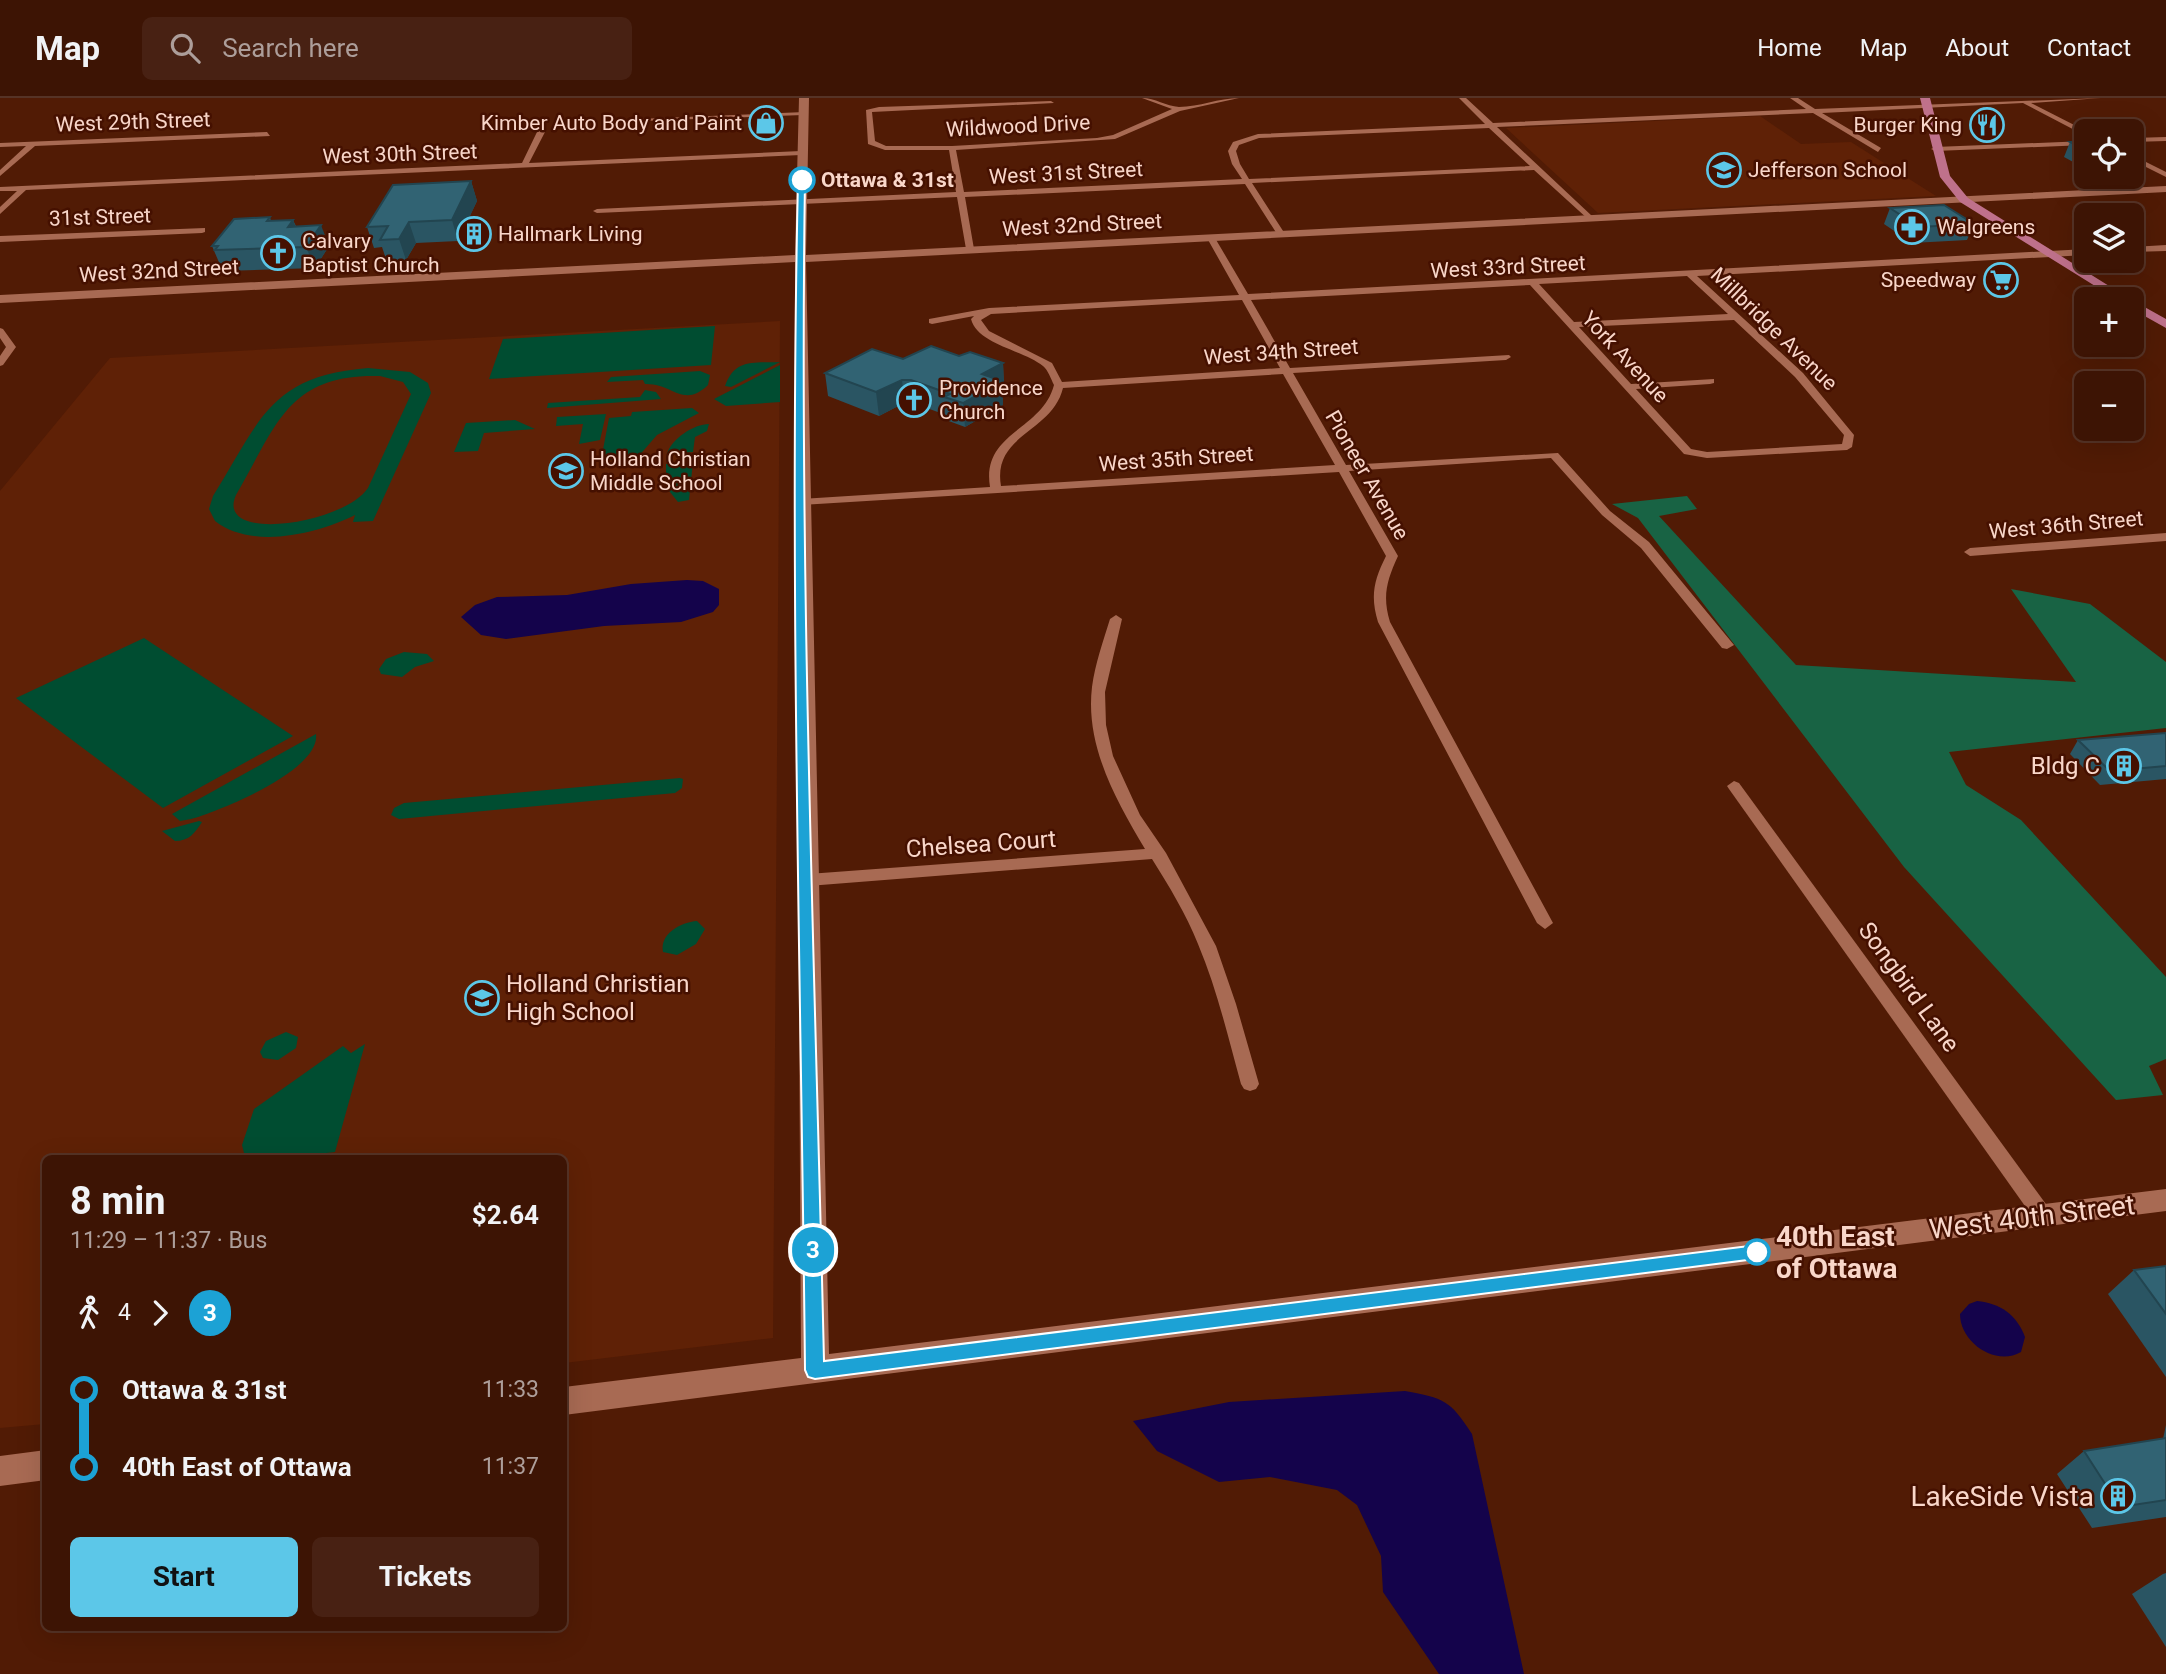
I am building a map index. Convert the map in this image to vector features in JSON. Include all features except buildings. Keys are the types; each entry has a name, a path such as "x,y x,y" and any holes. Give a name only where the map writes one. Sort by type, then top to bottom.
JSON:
{"main road":[{"path":"1926,102 1945,177 1964,200 2104,287"},
{"path":"2144,310 2162,320"}],"street":[{"path":"804,98 799,257 801,502 815,1370"},
{"path":"940,98 941,107 1051,103"},
{"path":"1145,98 1178,109"},
{"name":"Wildwood Drive","path":"941,107 868,111 871,142 879,146 952,148 1097,140 1115,137 1178,109 1236,98"},
{"path":"1462,98 1589,218"},
{"path":"1793,98 1878,150"},
{"path":"1281,234 1236,164 1232,150 1236,144 1269,134 1813,110 1926,102 2098,98"},
{"path":"2019,100 2074,128"},
{"path":"642,119 803,113"},
{"path":"524,166 541,132"},
{"name":"West 29th Street","path":"0,145 267,134"},
{"path":"2144,140 2166,139"},
{"path":"1936,149 2074,143"},
{"path":"0,174 33,144"},
{"path":"952,148 970,249"},
{"name":"West 30th Street","path":"0,189 801,153"},
{"path":"2144,163 2166,175"},
{"name":"West 31st Street","path":"597,211 1536,168"},
{"path":"0,212 24,188"},
{"name":"West 32nd Street","path":"0,299 2166,189"},
{"name":"31st Street","path":"0,239 202,230"},
{"name":"Pioneer Avenue","path":"1210,238 1283,371 1392,556 1380,581 1378,603 1384,622 1545,923"},
{"path":"2144,249 2166,248"},
{"name":"West 33rd Street","path":"932,321 989,310 2074,253"},
{"name":"Millbridge Avenue","path":"1690,274 1733,317 1809,385 1849,435 1847,447 1692,454"},
{"name":"York Avenue","path":"1533,283 1626,387 1692,454"},
{"path":"989,310 976,319 978,326 1049,365 1059,385 1058,394 1050,410 1004,447 994,467 996,490"},
{"path":"1570,325 1733,317"},
{"path":"0,331 12,347 0,363"},
{"name":"West 34th Street","path":"1059,385 1506,357"},
{"path":"1626,387 1710,381"},
{"name":"West 35th Street","path":"801,502 1554,454 1606,513 1645,545 1727,645"},
{"name":"West 36th Street","path":"1970,552 2166,537"},
{"path":"1116,619 1102,672 1098,715 1111,772 1141,831 1158,853 1185,899 1216,966 1250,1084"},
{"name":"Songbird Lane","path":"1734,786 2044,1217"},
{"name":"Chelsea Court","path":"808,880 1158,853"},
{"name":"West 40th Street","path":"567,1401 2166,1200"},
{"path":"0,1471 42,1466"}],"shaded area":[{"name":"Jefferson School","path":"1760,116 1801,144 1851,142 1936,196 1598,213 1506,128"},
{"path":"780,321 773,1338 567,1363 567,1155 42,1155 42,1424 0,1428 0,491 110,358"},
{"path":"703,581 719,589 719,605 713,612 681,622 604,626 506,639 481,635 461,617 475,605 497,597 567,595 631,584"},
{"path":"1977,1301 2000,1307 2012,1316 2025,1337 2021,1352 2011,1356 1990,1354 1972,1342 1966,1334 1960,1314 1969,1304"},
{"path":"1405,1391 1445,1402 1458,1414 1472,1434 1524,1674 1439,1674 1383,1592 1381,1556 1357,1505 1337,1490 1270,1477 1219,1482 1157,1451 1133,1421 1229,1402"}],"green space":[{"path":"715,326 711,365 489,379 503,339"},
{"path":"780,362 731,387 725,386 729,377 740,366"},
{"path":"780,365 780,402 726,406 714,399"},
{"path":"368,368 410,372 428,383 431,393 373,521 353,522 355,515 304,533 266,537 230,530 215,521 209,509 213,496 243,445 271,407 288,392 309,381 335,373","holes":["380,376 403,382 411,394 368,488 355,501 310,519 285,523 262,524 244,520 234,510 236,495 262,447 288,409 304,394 324,384 349,377"]},
{"path":"700,371 710,375 708,385 692,395 645,384 643,380 607,382 611,377"},
{"path":"645,390 656,392 661,399 547,408 548,403 640,397"},
{"path":"692,408 699,413 657,435 637,458 601,460 609,418 631,416 632,412"},
{"path":"606,414 600,440 579,444 583,424 556,426 557,417"},
{"path":"515,420 535,429 484,433 478,451 454,452 466,423"},
{"path":"709,424 707,431 695,437 693,452 667,454 673,443 684,433"},
{"path":"693,462 689,500 678,502 666,487 666,464"},
{"path":"1687,496 1697,509 1659,516 1796,665 2076,682 2011,589 2090,604 2166,662 2166,728 1949,752 1966,785 2021,820 2166,977 2166,1059 2149,1066 2163,1095 2116,1100 1904,867 1638,518 1612,504"},
{"path":"144,638 293,736 163,808 16,698"},
{"path":"404,652 427,654 434,661 415,667 402,677 381,674 379,669 386,659"},
{"path":"316,734 313,748 303,761 266,787 191,819 180,821 172,814"},
{"path":"683,779 682,788 675,793 399,819 391,815 394,808 404,803"},
{"path":"202,822 197,830 184,840 175,841 162,831"},
{"path":"697,921 705,929 696,944 677,955 663,952 664,940 672,930"},
{"path":"286,1032 298,1037 296,1048 278,1060 263,1058 260,1052 266,1041"},
{"path":"365,1044 335,1152 309,1155 244,1155 242,1145 254,1109 343,1046 351,1053"}],"bus line":[{"name":"3","path":"802,180 799,252 801,546 815,1370 1757,1252"}],"place":[{"name":"Kimber Auto Body and Paint","path":"766,123"},
{"name":"Burger King","path":"1987,125"},
{"name":"Jefferson School","path":"1724,170"},
{"name":"Ottawa & 31st","path":"802,180"},
{"name":"Walgreens","path":"1912,227"},
{"name":"Hallmark Living","path":"474,234"},
{"name":"Calvary Baptist Church","path":"278,253"},
{"name":"Speedway","path":"2001,280"},
{"name":"Providence Church","path":"914,400"},
{"name":"Holland Christian Middle School","path":"566,471"},
{"name":"Bldg C","path":"2124,766"},
{"name":"Holland Christian High School","path":"482,998"},
{"name":"40th East of Ottawa","path":"1757,1252"},
{"name":"LakeSide Vista","path":"2118,1496"}]}
